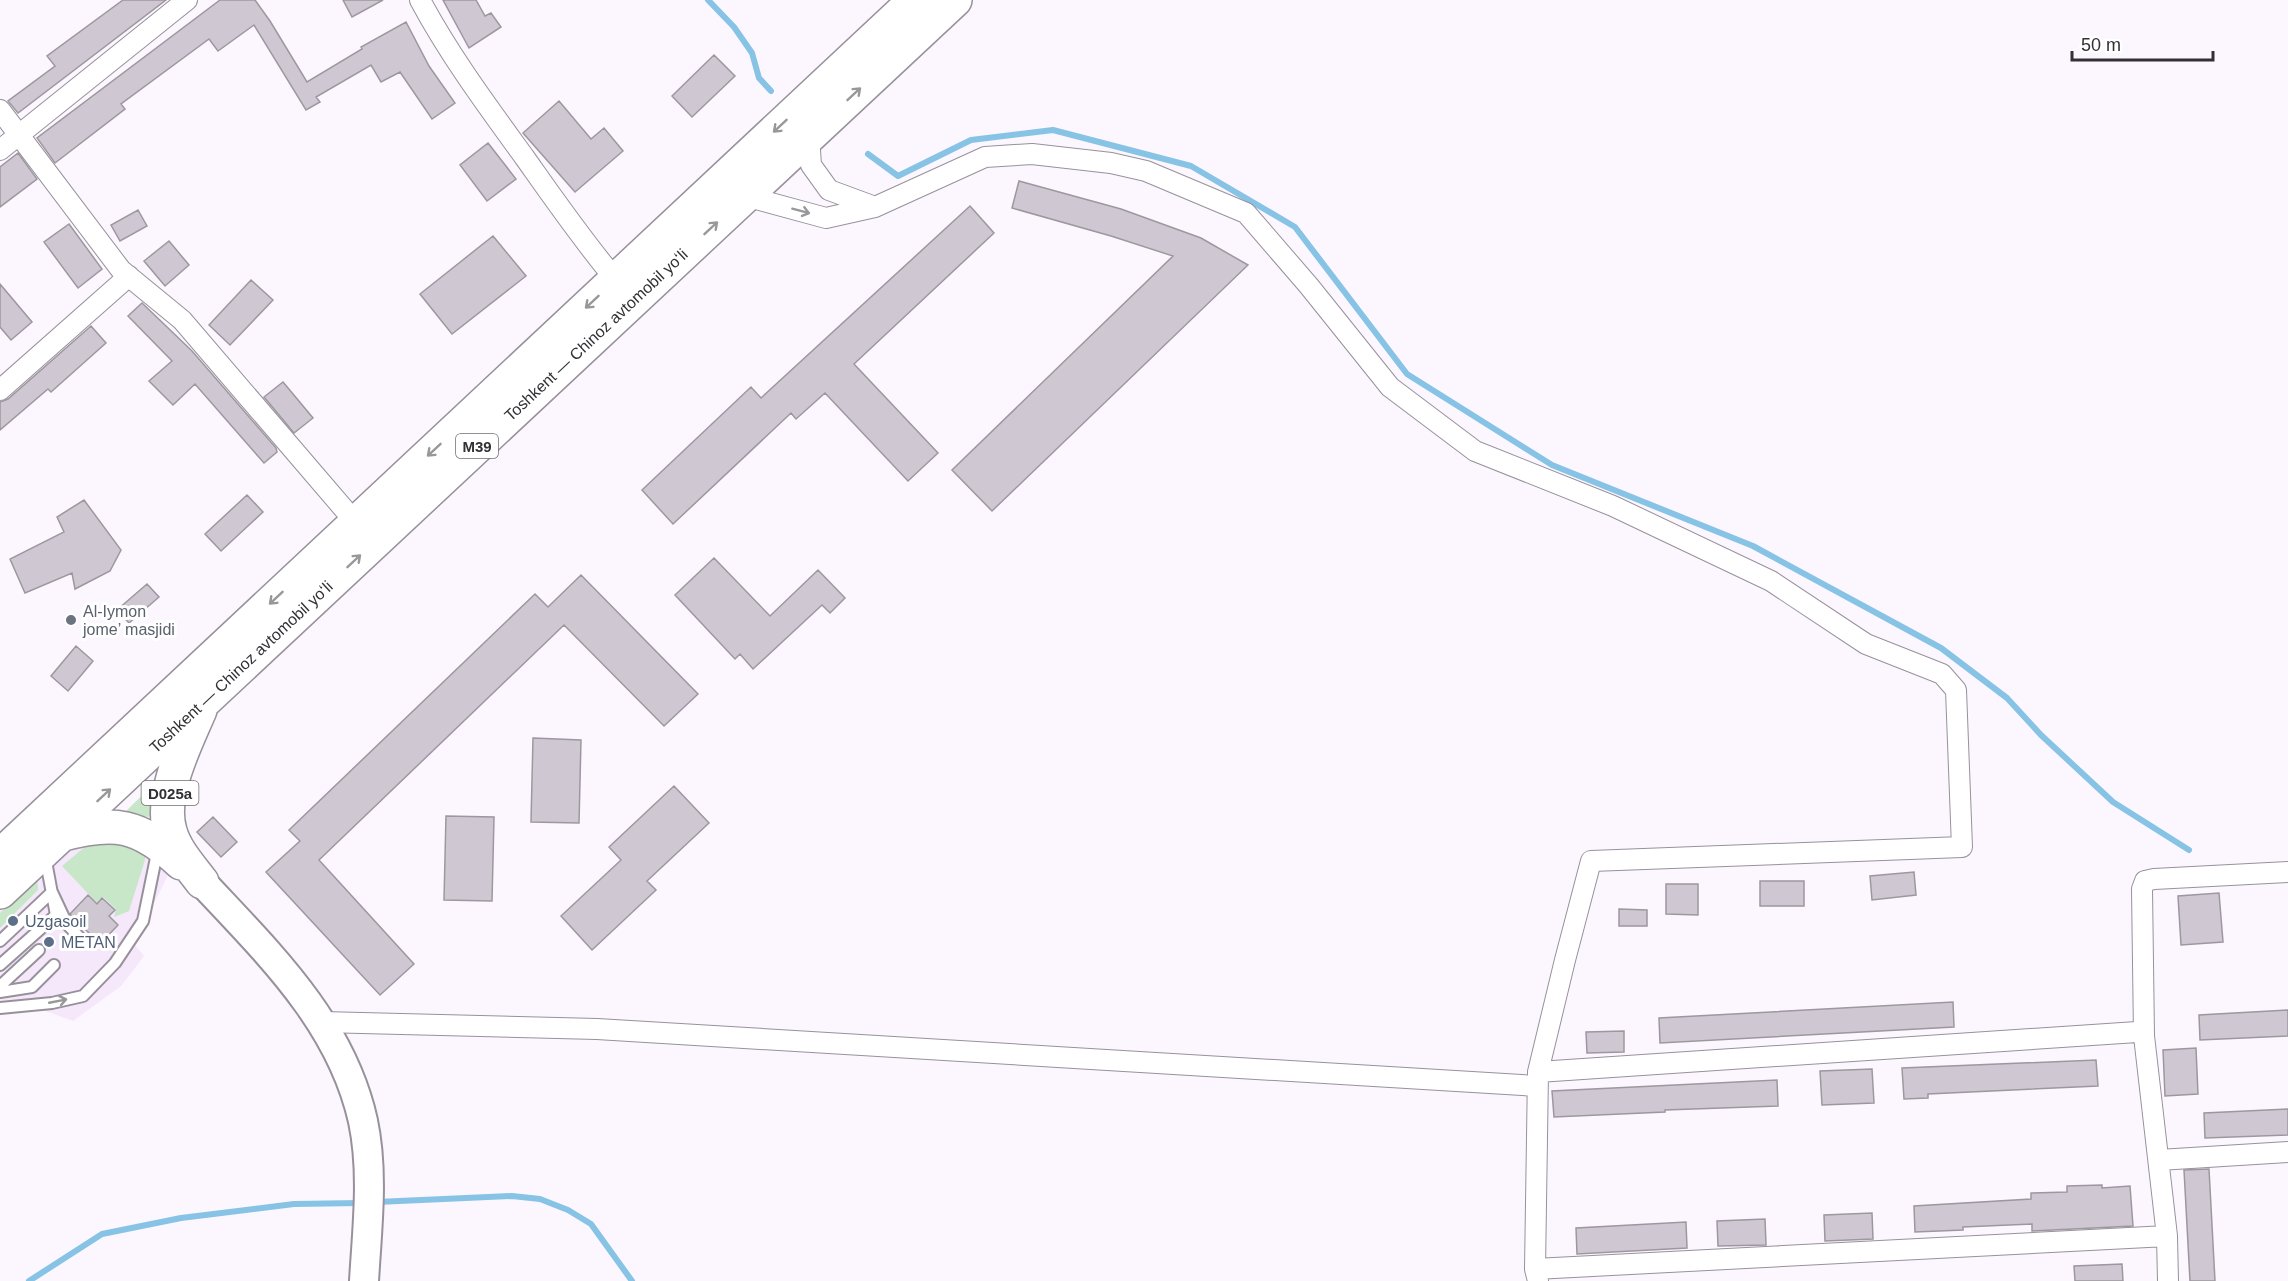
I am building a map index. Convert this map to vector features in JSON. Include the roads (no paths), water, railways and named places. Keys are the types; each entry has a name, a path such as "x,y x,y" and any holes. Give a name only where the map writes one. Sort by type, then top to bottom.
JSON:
{"highway":[{"name":"Toshkent — Chinoz avtomobil yoʻli","path":"0,892 204,701 616,280 915,0"},
{"name":"Toshkent — Chinoz avtomobil yoʻli","path":"0,856 356,523 412,488 745,196 955,0"},
{"name":"D025a","path":"202,882 175,843 169,830 166,812 172,780 204,701"},
{"name":"D025a","path":"52,843 87,828 128,829 145,834 202,882"}],"main road":[{"name":"D025a","path":"202,882 286,973 322,1022 348,1073 363,1122 368,1199 364,1281"}],"street":[{"path":"0,150 187,0"},
{"path":"420,0 457,61 494,114 593,254 616,280"},
{"path":"0,110 121,270 182,320 356,523"},
{"path":"809,136 811,165 818,178 829,190 875,207"},
{"path":"745,196 826,218 875,207 985,157 1032,154 1146,171 1246,213 1309,286 1390,387 1475,451 1613,506 1771,581 1866,644 1942,674 1956,690 1962,847 1591,861 1565,960 1538,1079 1536,1275 2167,1236"},
{"path":"0,390 129,276"},
{"path":"2168,1281 2167,1236 2144,1036 2142,889 2145,881 2288,872"},
{"path":"322,1022 597,1029 1538,1079 2137,1032 2144,1036"},
{"path":"2159,1160 2288,1152"}],"lane":[{"path":"0,1008 52,1003 83,996 115,963 142,921 166,812"},
{"path":"0,965 56,915 52,892 52,843"},
{"path":"52,892 67,924 80,938"},
{"path":"0,942 52,892"},
{"path":"0,986 39,950"},
{"path":"0,992 32,987 54,965"}],"waterway":[{"path":"708,0 734,27 752,53 759,78 771,91"},
{"path":"868,154 898,176 971,140 1053,130 1191,166 1295,227 1407,374 1552,465 1753,546 1941,648 2007,698 2041,735 2113,802 2189,850"},
{"path":"377,1202 512,1196 540,1199 568,1210 591,1224 632,1281"},
{"path":"29,1281 102,1234 181,1218 294,1204 361,1203"}],"place":[{"name":"Al-Iymon jome’ masjidi","path":"71,620"},
{"name":"Uzgasoil","path":"13,921"},
{"name":"METAN","path":"49,942"}]}
